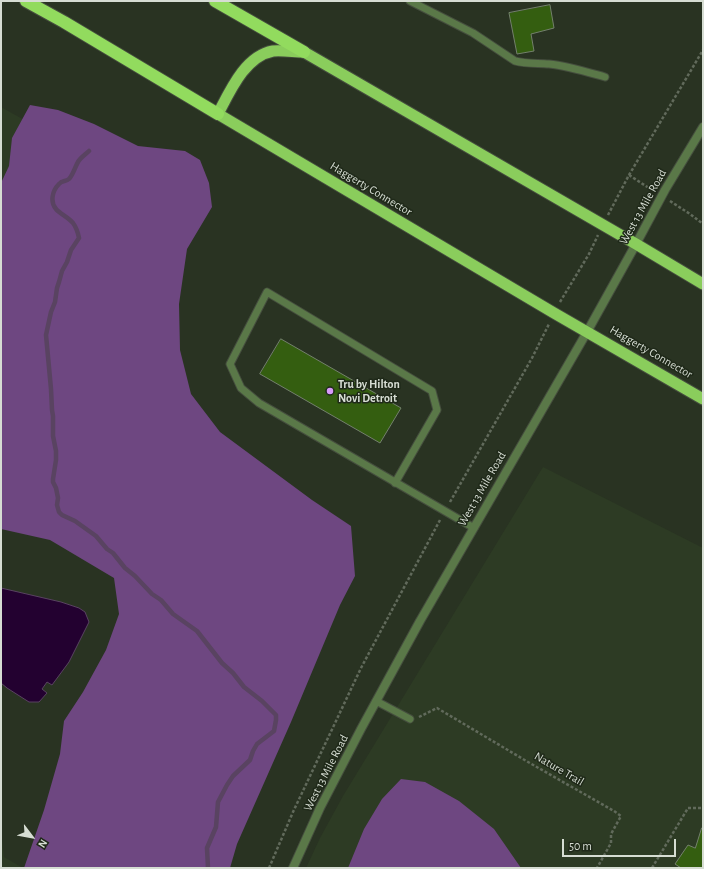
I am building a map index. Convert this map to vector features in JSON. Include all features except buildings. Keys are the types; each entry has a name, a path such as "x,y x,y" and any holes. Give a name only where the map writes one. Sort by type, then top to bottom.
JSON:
{"highway":[{"name":"Haggerty Connector","path":"26,1 64,22 547,310 703,399"},
{"path":"215,1 703,284"},
{"path":"218,114 245,68 261,55 274,51 304,52"}],"street":[{"name":"West 13 Mile Road","path":"293,868 320,808 420,621 587,332 665,190 703,127"}],"lane":[{"path":"410,1 473,33 514,61 521,63 549,64 605,77"},
{"path":"395,483 437,410 432,391 267,292 230,364 241,388 259,403 395,483 474,528"},
{"path":"376,701 410,719"}],"path":[{"path":"629,176 703,50"},
{"name":"Nature Trail","path":"410,719 417,718 437,708 621,816 611,834 611,843 597,868"},
{"path":"652,868 688,808 703,808"}],"shaded area":[{"path":"30,105 58,110 94,124 138,146 185,151 200,160 209,183 212,207 187,249 179,304 180,350 191,394 220,432 312,500 351,526 355,576 340,605 291,722 237,844 230,868 24,868 44,810 60,754 64,721 83,692 106,650 119,614 114,578 50,540 1,529 1,183 9,166 12,138"},
{"path":"1,107 35,126 1,187"},
{"path":"543,467 703,548 703,868 306,868 320,838 343,796"},
{"path":"1,588 61,602 79,608 85,612 89,622 69,662 52,685 47,682 42,689 47,693 39,702 29,702 1,683"},
{"path":"401,779 425,782 459,801 494,829 521,868 348,868 364,829 382,799"},
{"path":"1,830 4,857 23,868 1,868"}],"waterway":[{"path":"89,151 81,158 69,179 60,183 55,190 52,200 58,211 73,223 79,238 71,250 62,271 46,335 53,416 53,436 56,451 53,482 56,488 59,512 96,536 125,568 152,594 161,600 173,614 197,631 222,663 233,673 244,687 262,701 276,715 274,731 257,744 250,760 233,776 218,802 216,827 207,848 208,868"}],"place":[{"name":"Tru by Hilton Novi Detroit","path":"330,391"}]}
